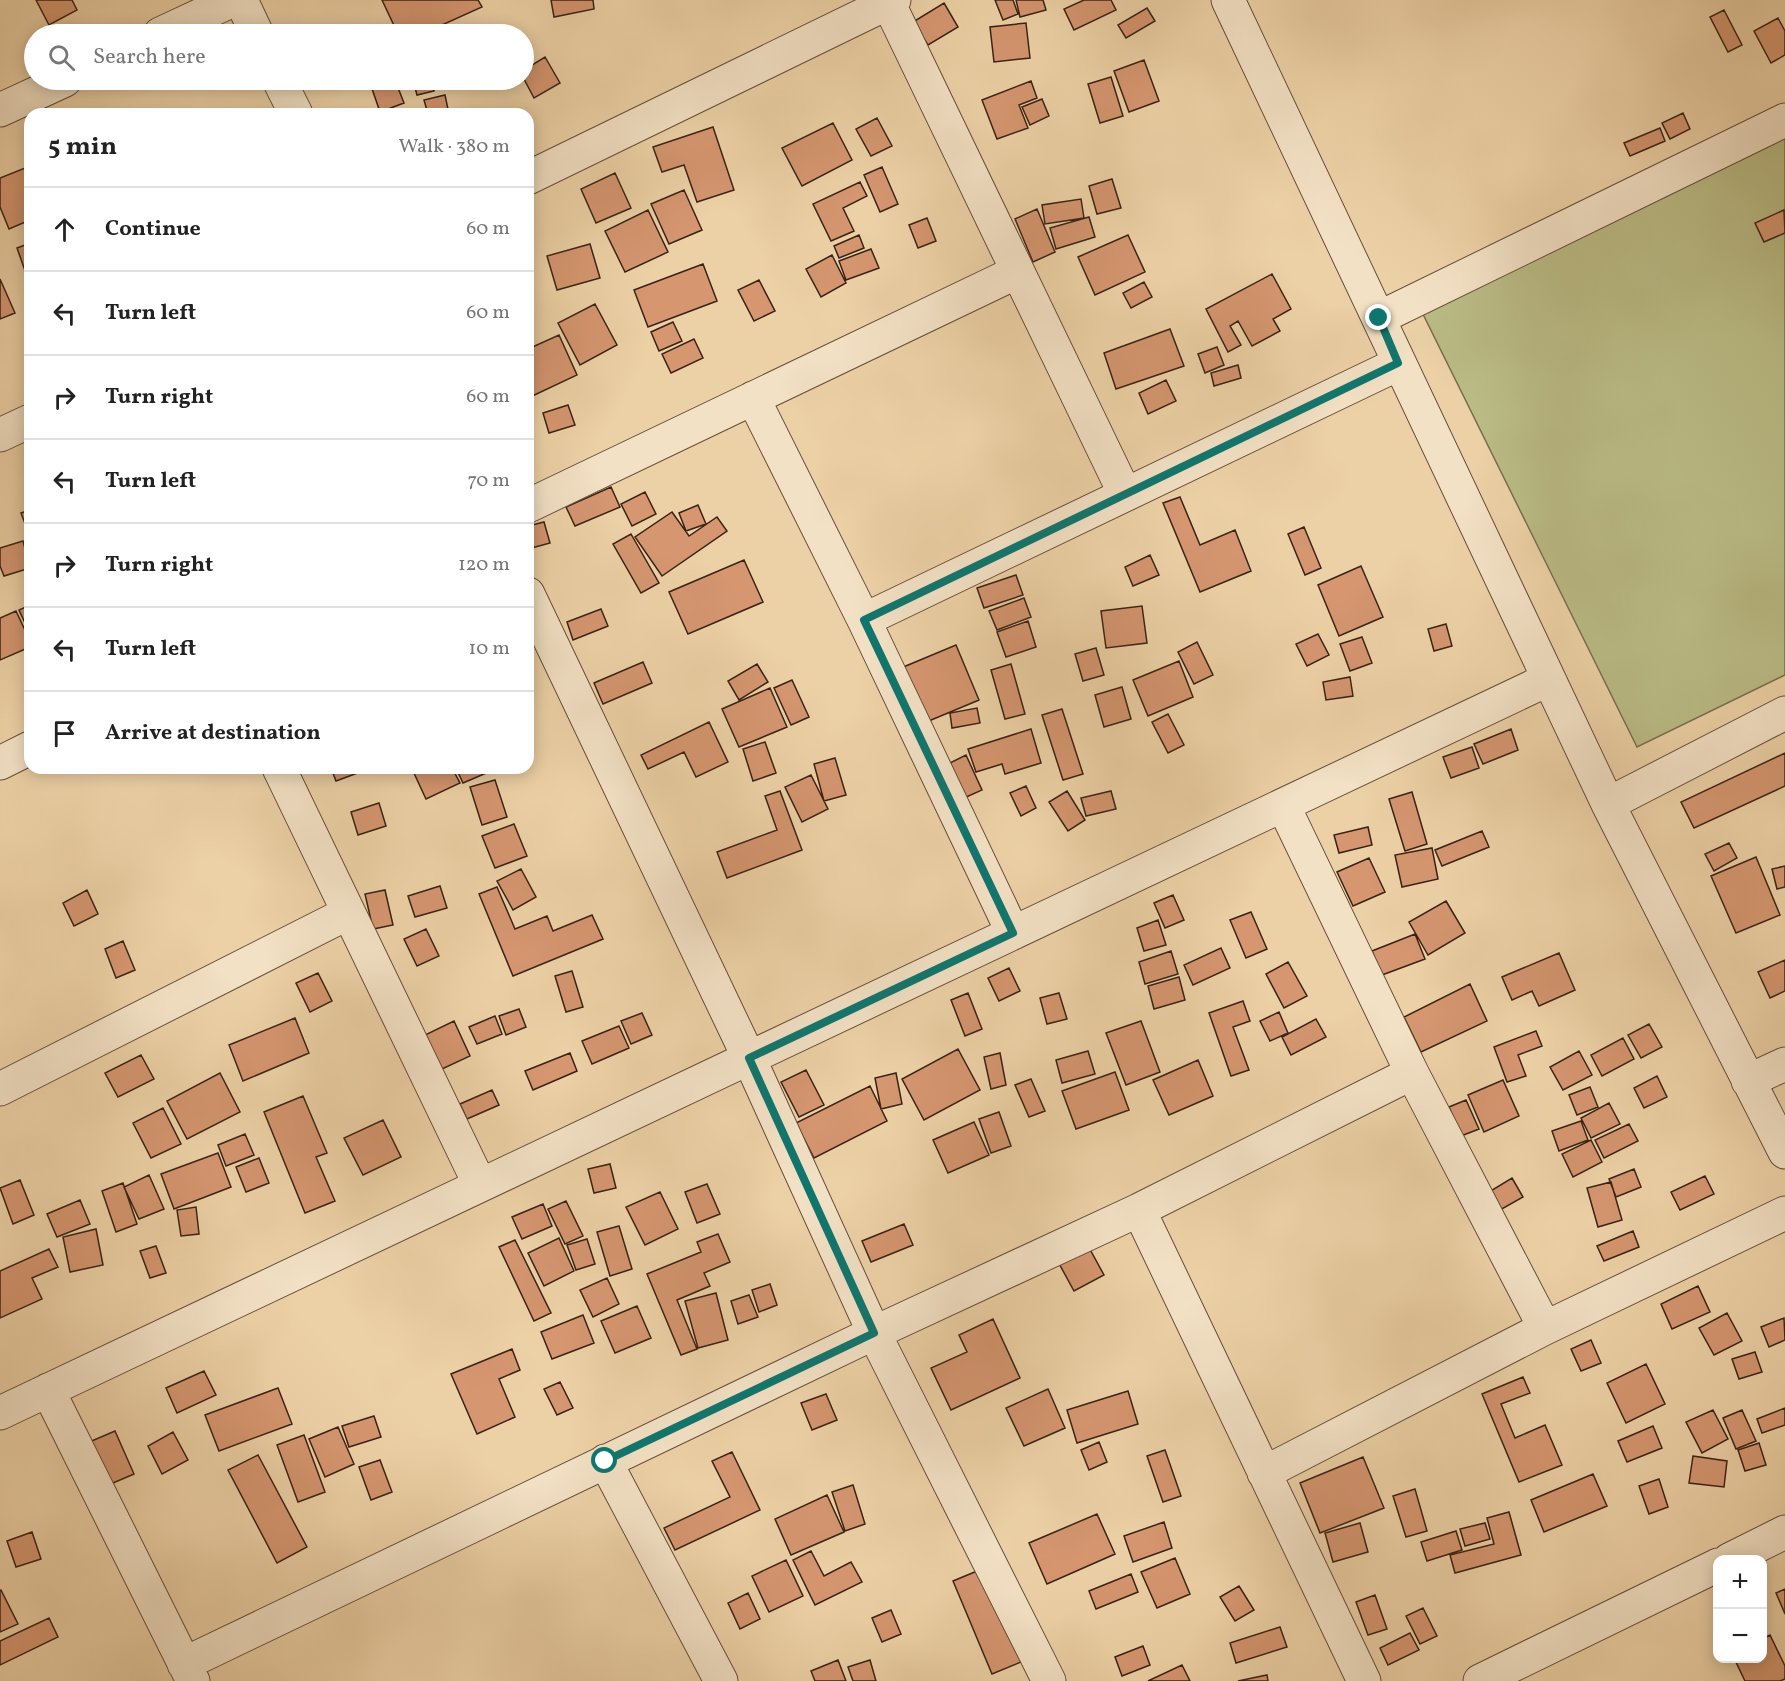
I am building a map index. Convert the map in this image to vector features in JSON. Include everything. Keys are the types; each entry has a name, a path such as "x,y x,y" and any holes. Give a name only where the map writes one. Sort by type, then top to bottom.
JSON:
{"street":[{"path":"181,24 233,0"},
{"path":"241,0 252,24"},
{"path":"1228,0 1608,804 1785,1152"},
{"path":"534,175 890,1 1017,272 1125,494"},
{"path":"0,110 43,90"},
{"path":"284,90 293,108"},
{"path":"1379,318 1785,120"},
{"path":"534,503 1017,272"},
{"path":"864,620 1398,363"},
{"path":"753,398 864,620 1013,933"},
{"path":"0,435 24,424"},
{"path":"534,607 749,1058 874,1333 1049,1681"},
{"path":"0,1413 1549,679"},
{"path":"1608,804 1785,713"},
{"path":"0,763 24,751"},
{"path":"282,774 480,1185"},
{"path":"1283,805 1412,1073 1545,1328"},
{"path":"0,1089 348,913"},
{"path":"1748,1081 1785,1064"},
{"path":"48,1390 189,1672 605,1461 1139,1210 1412,1073"},
{"path":"1139,1210 1364,1681"},
{"path":"1263,1473 1545,1328 1785,1213"},
{"path":"605,1461 721,1681"},
{"path":"1739,1555 1785,1532"},
{"path":"1484,1680 1713,1567"}],"green space":[{"path":"1785,125 1785,675 1637,747 1418,304"}],"building":[{"path":"36,0 72,0 77,10 48,24"},
{"path":"382,0 478,0 482,7 444,24 393,24"},
{"path":"551,0 593,0 594,9 554,17"},
{"path":"995,0 1013,0 1018,14 1003,20"},
{"path":"1016,0 1043,0 1046,10 1020,17"},
{"path":"1084,0 1111,0 1116,10 1074,30 1064,9"},
{"path":"944,3 958,27 928,45 913,22"},
{"path":"1147,8 1155,21 1126,38 1118,25"},
{"path":"1724,10 1742,45 1728,52 1710,17"},
{"path":"1778,18 1785,31 1785,55 1771,63 1754,31"},
{"path":"1026,23 1030,58 994,62 990,27"},
{"path":"545,57 560,83 534,98 530,90 534,90 534,64"},
{"path":"1144,60 1159,101 1129,112 1114,71"},
{"path":"1111,77 1123,116 1100,123 1088,84"},
{"path":"1031,81 1037,98 1019,105 1028,128 997,139 982,100"},
{"path":"372,90 399,90 404,103 391,108 379,108"},
{"path":"416,90 434,91 417,95"},
{"path":"445,95 448,108 426,108 424,100"},
{"path":"1042,99 1049,116 1030,125 1022,107"},
{"path":"1683,113 1690,129 1670,139 1662,123"},
{"path":"877,118 892,146 871,156 856,129"},
{"path":"833,123 852,160 802,186 782,148"},
{"path":"713,127 734,190 697,202 684,165 662,172 653,147"},
{"path":"1660,128 1665,141 1630,156 1624,143"},
{"path":"882,167 898,204 880,212 864,175"},
{"path":"24,168 24,223 9,229 0,207 0,178"},
{"path":"615,173 631,208 596,223 581,189"},
{"path":"1112,179 1121,208 1097,214 1089,186"},
{"path":"860,182 867,196 843,208 854,231 831,241 813,204"},
{"path":"684,190 702,230 669,244 651,204"},
{"path":"1081,199 1084,218 1045,224 1042,205"},
{"path":"1037,209 1055,252 1033,262 1015,219"},
{"path":"648,210 668,252 625,272 605,231"},
{"path":"1784,210 1785,233 1764,242 1755,223"},
{"path":"1089,217 1095,237 1056,249 1050,228"},
{"path":"927,218 936,241 918,248 909,225"},
{"path":"859,235 864,248 839,258 834,246"},
{"path":"1128,235 1145,272 1095,295 1078,257"},
{"path":"590,244 600,278 557,290 547,256"},
{"path":"24,245 24,268 17,248"},
{"path":"871,249 879,268 846,280 839,261"},
{"path":"832,255 846,283 821,297 806,269"},
{"path":"703,264 717,301 648,327 634,290"},
{"path":"1272,274 1291,309 1273,319 1280,331 1252,346 1238,321 1230,326 1241,345 1228,352 1206,309"},
{"path":"0,279 15,313 0,319"},
{"path":"759,280 775,311 754,321 738,290"},
{"path":"1144,282 1152,297 1131,308 1123,293"},
{"path":"595,304 617,345 580,365 558,323"},
{"path":"673,322 682,341 659,351 651,332"},
{"path":"1170,329 1184,366 1116,389 1104,353"},
{"path":"559,335 577,375 534,395 534,346"},
{"path":"694,339 703,358 671,373 662,354"},
{"path":"1217,347 1224,365 1205,373 1198,354"},
{"path":"1238,365 1241,378 1214,386 1211,373"},
{"path":"1166,380 1176,401 1148,414 1139,393"},
{"path":"568,405 575,425 549,433 543,413"},
{"path":"611,487 620,507 575,526 566,507"},
{"path":"645,492 656,514 632,526 621,504"},
{"path":"1180,497 1200,545 1235,530 1251,571 1200,592 1163,503"},
{"path":"698,505 706,524 686,531 679,513"},
{"path":"672,512 689,536 717,517 727,531 662,576 635,537"},
{"path":"544,522 550,543 534,547 534,524"},
{"path":"1304,527 1321,568 1305,575 1288,534"},
{"path":"631,534 659,583 641,593 613,544"},
{"path":"23,541 24,570 4,576 0,566 0,548"},
{"path":"1150,555 1159,575 1133,586 1125,567"},
{"path":"744,560 763,602 688,634 669,592"},
{"path":"1361,566 1383,617 1339,636 1318,585"},
{"path":"1016,575 1023,595 984,608 977,588"},
{"path":"1024,598 1031,617 997,630 989,611"},
{"path":"1142,606 1147,643 1106,648 1101,611"},
{"path":"24,608 24,621 19,610"},
{"path":"601,609 608,626 573,640 567,622"},
{"path":"16,611 24,628 24,650 0,660 0,618"},
{"path":"1028,621 1036,647 1006,657 997,632"},
{"path":"1446,624 1452,646 1434,651 1428,629"},
{"path":"1318,634 1329,655 1307,666 1296,644"},
{"path":"1362,637 1372,663 1350,671 1340,644"},
{"path":"1197,642 1213,675 1194,684 1178,652"},
{"path":"956,645 979,700 924,723 901,668"},
{"path":"1096,648 1104,675 1083,681 1075,654"},
{"path":"1179,661 1193,697 1148,716 1133,680"},
{"path":"643,662 652,683 603,704 594,683"},
{"path":"757,664 768,682 739,700 728,681"},
{"path":"1011,664 1025,714 1005,719 991,670"},
{"path":"1350,677 1353,696 1326,700 1323,682"},
{"path":"792,680 809,717 791,725 774,688"},
{"path":"1122,687 1131,719 1104,727 1095,695"},
{"path":"770,688 787,727 739,747 722,709"},
{"path":"977,708 980,723 952,728 950,713"},
{"path":"1062,709 1083,774 1063,780 1042,715"},
{"path":"1168,714 1184,745 1168,753 1152,722"},
{"path":"709,722 728,762 696,777 684,752 648,769 641,755"},
{"path":"1031,729 1041,763 1005,774 1002,764 976,772 968,749"},
{"path":"1511,729 1518,750 1483,764 1474,744"},
{"path":"765,742 776,773 753,781 743,749"},
{"path":"1472,747 1479,768 1451,778 1443,757"},
{"path":"1785,753 1785,786 1694,828 1681,802"},
{"path":"966,755 982,790 962,799 946,765"},
{"path":"835,758 846,795 824,801 814,764"},
{"path":"333,774 355,774 336,781"},
{"path":"414,774 455,774 460,783 426,799"},
{"path":"459,774 484,774 463,783"},
{"path":"811,775 828,809 802,822 785,787"},
{"path":"495,780 507,817 482,825 470,787"},
{"path":"1026,786 1036,808 1021,816 1010,793"},
{"path":"780,791 802,850 727,878 717,852 777,830 765,796"},
{"path":"1067,791 1085,820 1068,831 1049,802"},
{"path":"1111,791 1116,809 1086,816 1081,798"},
{"path":"1412,792 1427,844 1405,851 1389,799"},
{"path":"379,803 386,826 358,835 351,812"},
{"path":"514,824 527,856 495,868 482,836"},
{"path":"1368,827 1372,845 1339,853 1334,835"},
{"path":"1482,831 1489,847 1442,866 1435,850"},
{"path":"1729,843 1737,858 1714,871 1705,854"},
{"path":"1432,848 1438,879 1402,887 1395,855"},
{"path":"1756,857 1780,915 1736,933 1711,876"},
{"path":"1369,858 1385,892 1353,906 1337,872"},
{"path":"1785,866 1785,887 1777,889 1772,869"},
{"path":"521,869 536,897 513,910 497,881"},
{"path":"440,886 447,908 415,917 408,896"},
{"path":"497,887 515,929 547,916 553,931 592,915 603,939 513,976 479,894"},
{"path":"87,890 98,914 74,926 63,903"},
{"path":"385,890 393,925 373,929 365,894"},
{"path":"1173,895 1184,920 1165,928 1154,903"},
{"path":"1446,901 1465,933 1428,955 1409,922"},
{"path":"1251,912 1267,949 1246,958 1230,920"},
{"path":"1158,920 1166,945 1144,951 1137,928"},
{"path":"426,929 439,956 417,966 404,939"},
{"path":"1415,934 1425,959 1382,975 1372,951"},
{"path":"123,941 135,970 116,978 105,949"},
{"path":"1221,948 1230,968 1193,985 1184,965"},
{"path":"1171,951 1178,974 1145,984 1139,962"},
{"path":"1559,953 1575,990 1539,1006 1532,991 1512,1000 1502,977"},
{"path":"1785,960 1785,991 1770,998 1758,972"},
{"path":"1288,962 1307,996 1284,1008 1266,974"},
{"path":"1009,968 1020,991 999,1001 988,978"},
{"path":"572,971 583,1007 566,1012 555,976"},
{"path":"318,973 332,1001 310,1012 296,983"},
{"path":"1179,977 1185,1000 1154,1009 1148,986"},
{"path":"1470,984 1487,1021 1421,1052 1404,1017"},
{"path":"968,993 982,1029 965,1036 951,1000"},
{"path":"1059,993 1067,1019 1047,1024 1040,998"},
{"path":"1243,1001 1250,1021 1233,1027 1249,1070 1231,1076 1209,1013"},
{"path":"519,1009 526,1027 506,1035 499,1016"},
{"path":"1279,1012 1288,1033 1270,1041 1260,1021"},
{"path":"642,1013 652,1035 631,1044 621,1021"},
{"path":"495,1016 502,1034 477,1044 469,1027"},
{"path":"295,1018 309,1053 243,1081 229,1045"},
{"path":"1316,1019 1326,1037 1291,1055 1282,1037"},
{"path":"454,1021 470,1056 442,1069 425,1035"},
{"path":"1141,1021 1160,1072 1126,1085 1106,1033"},
{"path":"1649,1024 1662,1047 1641,1058 1628,1035"},
{"path":"619,1026 629,1048 592,1064 582,1041"},
{"path":"1536,1031 1542,1046 1518,1055 1526,1076 1507,1082 1494,1047"},
{"path":"1623,1038 1634,1059 1602,1076 1591,1055"},
{"path":"958,1049 980,1090 924,1120 902,1079"},
{"path":"1088,1051 1095,1074 1062,1083 1056,1060"},
{"path":"1579,1051 1592,1075 1563,1090 1550,1067"},
{"path":"570,1053 577,1071 533,1090 525,1071"},
{"path":"1000,1053 1006,1085 991,1089 984,1057"},
{"path":"141,1055 154,1079 118,1097 105,1073"},
{"path":"1198,1060 1213,1096 1169,1115 1153,1080"},
{"path":"806,1070 824,1105 799,1117 781,1082"},
{"path":"1115,1072 1129,1110 1076,1129 1062,1091"},
{"path":"220,1073 240,1112 187,1139 167,1101"},
{"path":"896,1073 902,1104 881,1109 875,1078"},
{"path":"1657,1076 1667,1097 1644,1108 1634,1088"},
{"path":"1031,1079 1045,1111 1029,1117 1015,1085"},
{"path":"1503,1080 1519,1116 1484,1132 1468,1095"},
{"path":"870,1086 887,1121 814,1158 796,1123"},
{"path":"1590,1087 1598,1107 1577,1115 1569,1095"},
{"path":"492,1090 499,1105 467,1119 460,1104"},
{"path":"303,1096 327,1153 316,1157 335,1201 305,1213 264,1112"},
{"path":"1466,1100 1479,1129 1461,1136 1449,1107"},
{"path":"1609,1103 1620,1124 1591,1138 1581,1118"},
{"path":"163,1108 181,1144 151,1158 133,1123"},
{"path":"999,1112 1011,1146 991,1153 979,1119"},
{"path":"383,1120 401,1157 363,1175 344,1138"},
{"path":"1581,1121 1588,1140 1559,1151 1552,1131"},
{"path":"974,1122 989,1155 948,1173 933,1140"},
{"path":"1629,1124 1638,1141 1604,1158 1595,1140"},
{"path":"245,1134 254,1155 226,1166 218,1145"},
{"path":"1591,1140 1602,1162 1573,1177 1562,1154"},
{"path":"218,1153 231,1187 174,1209 161,1174"},
{"path":"259,1158 269,1183 246,1192 236,1167"},
{"path":"610,1164 616,1188 594,1193 588,1169"},
{"path":"1634,1169 1641,1187 1616,1197 1609,1179"},
{"path":"149,1175 164,1209 139,1219 124,1187"},
{"path":"1705,1176 1714,1194 1680,1210 1671,1192"},
{"path":"1512,1178 1523,1197 1500,1210 1489,1192"},
{"path":"20,1180 34,1215 13,1224 0,1188"},
{"path":"1611,1182 1622,1220 1598,1227 1587,1188"},
{"path":"123,1183 137,1224 116,1232 102,1191"},
{"path":"707,1184 720,1214 697,1223 685,1192"},
{"path":"660,1192 678,1229 645,1245 626,1207"},
{"path":"80,1200 90,1224 57,1237 47,1214"},
{"path":"566,1201 583,1236 565,1244 548,1209"},
{"path":"543,1204 552,1226 522,1239 512,1217"},
{"path":"196,1207 199,1234 181,1236 177,1210"},
{"path":"904,1224 913,1245 871,1262 862,1241"},
{"path":"619,1226 632,1269 610,1276 597,1232"},
{"path":"96,1229 103,1265 70,1272 63,1237"},
{"path":"1633,1231 1639,1247 1604,1261 1597,1246"},
{"path":"718,1234 730,1262 704,1273 710,1286 677,1300 697,1349 681,1355 647,1274 701,1252 697,1242"},
{"path":"559,1238 574,1271 544,1286 528,1253"},
{"path":"587,1239 595,1264 576,1270 567,1245"},
{"path":"515,1240 551,1313 534,1321 499,1247"},
{"path":"1086,1242 1104,1275 1074,1291 1056,1258"},
{"path":"156,1246 166,1273 150,1278 140,1251"},
{"path":"49,1249 58,1267 32,1278 42,1299 0,1318 0,1271"},
{"path":"607,1278 619,1304 593,1317 580,1290"},
{"path":"770,1284 777,1305 759,1312 752,1290"},
{"path":"1698,1286 1710,1312 1672,1329 1661,1304"},
{"path":"716,1293 728,1340 698,1348 685,1301"},
{"path":"749,1295 758,1317 738,1324 731,1301"},
{"path":"637,1306 651,1338 615,1353 601,1321"},
{"path":"1727,1313 1742,1341 1714,1355 1699,1328"},
{"path":"583,1315 594,1343 552,1359 541,1332"},
{"path":"1784,1318 1785,1340 1769,1347 1761,1327"},
{"path":"993,1319 1020,1378 951,1410 931,1368 967,1352 959,1335"},
{"path":"1591,1340 1601,1363 1581,1371 1571,1349"},
{"path":"512,1349 520,1370 499,1379 515,1417 477,1434 451,1374"},
{"path":"1755,1352 1762,1372 1739,1379 1732,1359"},
{"path":"1646,1364 1665,1404 1626,1423 1607,1383"},
{"path":"204,1371 216,1395 177,1413 166,1388"},
{"path":"1523,1377 1530,1393 1501,1404 1515,1438 1545,1425 1562,1465 1519,1482 1482,1394"},
{"path":"560,1382 573,1408 557,1415 544,1389"},
{"path":"278,1388 292,1424 219,1451 205,1415"},
{"path":"1048,1389 1065,1428 1024,1446 1006,1408"},
{"path":"1128,1391 1138,1424 1077,1443 1067,1410"},
{"path":"826,1394 837,1420 812,1430 801,1403"},
{"path":"1785,1408 1785,1425 1762,1433 1757,1419"},
{"path":"1713,1410 1728,1439 1702,1453 1686,1422"},
{"path":"1742,1410 1756,1441 1736,1449 1723,1418"},
{"path":"374,1416 381,1437 349,1447 342,1426"},
{"path":"1653,1426 1662,1448 1627,1462 1618,1441"},
{"path":"338,1427 354,1464 325,1477 309,1439"},
{"path":"115,1431 134,1474 106,1486 87,1443"},
{"path":"173,1432 188,1460 162,1474 148,1446"},
{"path":"304,1435 325,1492 298,1502 277,1445"},
{"path":"1099,1442 1107,1462 1089,1470 1081,1450"},
{"path":"1759,1443 1766,1465 1745,1471 1738,1450"},
{"path":"1165,1450 1181,1496 1163,1502 1147,1456"},
{"path":"732,1452 760,1510 675,1550 664,1528 730,1497 712,1461"},
{"path":"258,1455 307,1547 277,1563 228,1470"},
{"path":"1693,1456 1727,1461 1724,1487 1689,1483"},
{"path":"1363,1457 1384,1508 1320,1533 1300,1483"},
{"path":"380,1460 392,1492 371,1500 359,1467"},
{"path":"1593,1474 1607,1506 1544,1532 1531,1500"},
{"path":"1659,1479 1668,1507 1649,1514 1639,1486"},
{"path":"853,1485 865,1524 845,1531 832,1492"},
{"path":"1415,1489 1427,1531 1406,1537 1393,1496"},
{"path":"827,1495 844,1532 791,1555 775,1519"},
{"path":"1509,1512 1521,1555 1455,1573 1450,1555 1494,1544 1487,1518"},
{"path":"1097,1514 1115,1554 1047,1584 1029,1543"},
{"path":"1164,1522 1172,1548 1133,1562 1124,1536"},
{"path":"1360,1523 1368,1552 1333,1562 1325,1533"},
{"path":"1485,1523 1490,1539 1465,1546 1460,1529"},
{"path":"1456,1531 1462,1550 1427,1561 1421,1542"},
{"path":"32,1532 41,1559 16,1567 7,1541"},
{"path":"811,1551 824,1576 851,1562 862,1582 815,1605 793,1560"},
{"path":"1175,1558 1190,1594 1157,1608 1141,1572"},
{"path":"786,1560 803,1596 769,1612 752,1576"},
{"path":"994,1564 1033,1657 992,1674 953,1581"},
{"path":"1131,1574 1138,1592 1096,1609 1089,1591"},
{"path":"1239,1586 1254,1610 1235,1621 1220,1597"},
{"path":"1785,1589 1785,1614 1776,1593"},
{"path":"0,1591 18,1624 0,1632"},
{"path":"748,1593 760,1619 740,1629 728,1603"},
{"path":"1375,1595 1387,1629 1368,1635 1356,1602"},
{"path":"1423,1608 1437,1636 1420,1644 1406,1616"},
{"path":"891,1610 901,1634 882,1642 872,1618"},
{"path":"49,1618 58,1637 0,1665 0,1641"},
{"path":"1280,1627 1287,1647 1236,1663 1230,1643"},
{"path":"1410,1633 1419,1650 1388,1665 1380,1648"},
{"path":"1770,1635 1785,1666 1785,1679 1745,1681 1736,1663 1767,1663 1767,1636"},
{"path":"1143,1646 1150,1665 1122,1676 1115,1657"},
{"path":"838,1660 846,1681 815,1681 811,1671"},
{"path":"870,1660 876,1681 853,1681 848,1667"},
{"path":"1182,1665 1190,1681 1148,1681"},
{"path":"1267,1675 1268,1681 1238,1681"}],"route":[{"path":"605,1461 874,1333 749,1058 1013,933 864,620 1398,363 1379,318"}]}
